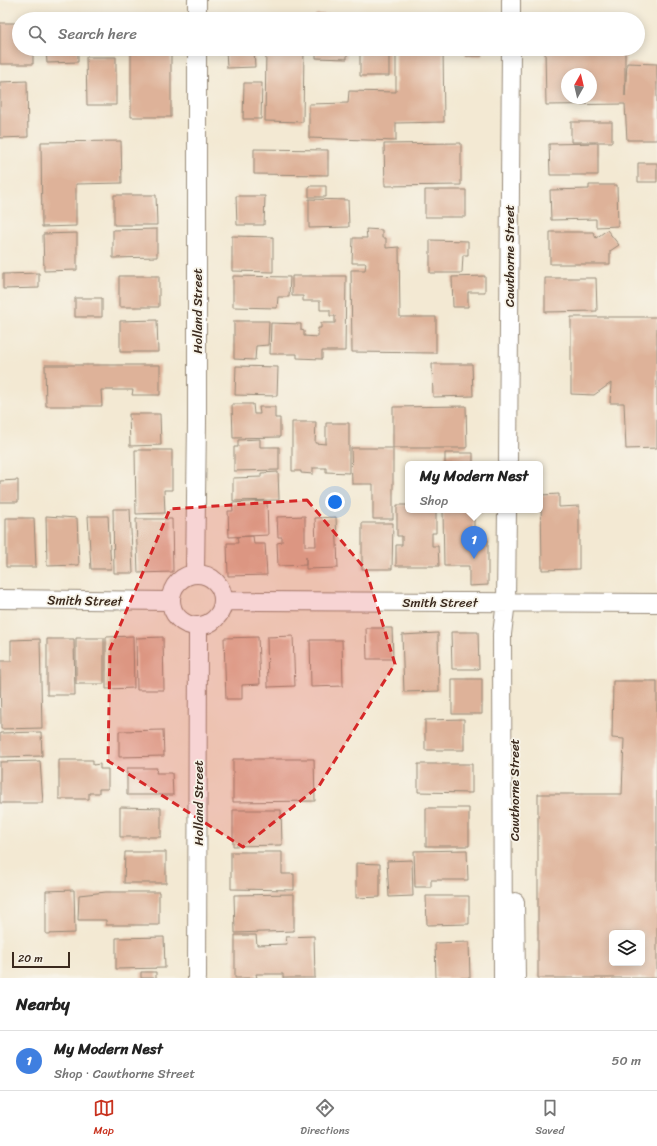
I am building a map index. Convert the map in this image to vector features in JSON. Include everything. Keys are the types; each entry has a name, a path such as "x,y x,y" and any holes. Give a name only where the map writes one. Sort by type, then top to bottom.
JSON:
{"street":[{"path":"197,0 197,12"},
{"path":"511,0 511,12"},
{"name":"Holland Street","path":"196,573 197,56"},
{"name":"Cawthorne Street","path":"508,461 511,56"},
{"name":"Cawthorne Street","path":"503,978 502,634 506,602 507,513"},
{"path":"196,573 210,577 220,587 224,601 220,614 211,623 198,627 184,624 174,614 170,601 173,588 182,577 196,573"},
{"name":"Smith Street","path":"0,599 170,601"},
{"name":"Smith Street","path":"224,601 657,603"},
{"name":"Cawthorne Street","path":"506,602 513,634 516,978"},
{"name":"Holland Street","path":"197,978 198,627"}],"highlighted area":[{"path":"307,500 366,570 395,664 319,786 243,847 108,761 110,649 170,509"}],"building":[{"path":"0,23 12,23 12,56 33,56 33,64 0,64"},
{"path":"46,56 78,56 78,62 47,63"},
{"path":"131,56 171,56 171,117 131,117"},
{"path":"226,56 254,56 255,67 227,68"},
{"path":"266,56 304,56 303,122 265,121"},
{"path":"316,56 347,56 347,59 316,58"},
{"path":"360,56 389,56 389,76 360,76"},
{"path":"396,56 443,56 444,122 396,123 396,141 309,138 309,104 348,103 349,91 396,92"},
{"path":"545,56 625,56 625,96 627,63 657,64 657,140 627,140 625,104 546,105"},
{"path":"86,57 116,57 116,105 87,105"},
{"path":"27,81 28,137 0,138 0,82"},
{"path":"244,83 262,83 261,119 243,119"},
{"path":"571,122 612,122 612,142 571,142"},
{"path":"121,141 122,183 76,184 76,226 42,227 41,142"},
{"path":"461,143 461,185 385,186 384,144"},
{"path":"598,143 598,175 550,175 549,144"},
{"path":"254,149 328,150 328,175 254,174"},
{"path":"638,163 657,163 657,182 638,182"},
{"path":"589,185 617,185 618,226 596,227 596,219 551,220 550,190 589,189"},
{"path":"309,186 326,186 326,197 309,197"},
{"path":"425,190 466,190 466,217 425,217"},
{"path":"114,195 156,195 157,225 114,225"},
{"path":"236,196 265,196 264,225 237,225"},
{"path":"309,199 348,200 349,227 309,228"},
{"path":"157,229 157,257 113,258 113,230"},
{"path":"366,229 382,230 382,238 386,238 386,248 399,247 400,317 436,317 436,353 352,352 351,270 365,270 366,263 352,263 353,238 367,238"},
{"path":"607,230 619,245 610,251 610,264 550,264 550,232 593,232 596,238"},
{"path":"77,233 77,270 44,271 43,234"},
{"path":"232,236 273,237 273,272 232,271"},
{"path":"430,240 468,241 468,255 463,255 462,273 430,273"},
{"path":"39,273 39,288 3,289 3,274"},
{"path":"119,276 159,276 159,307 119,307"},
{"path":"233,276 290,277 289,297 278,297 277,308 233,307"},
{"path":"292,276 346,276 345,351 322,351 322,359 297,358 297,354 270,354 271,323 301,324 301,330 304,331 304,336 318,337 318,328 321,328 321,323 335,323 335,316 330,316 330,310 320,310 320,301 303,301 303,296 292,296"},
{"path":"485,276 485,292 468,292 468,307 453,307 452,277"},
{"path":"545,278 596,278 597,311 545,312"},
{"path":"75,298 102,298 102,317 75,317"},
{"path":"571,317 657,317 657,448 626,449 624,403 610,403 611,383 594,395 571,394"},
{"path":"157,320 158,352 120,352 120,321"},
{"path":"234,321 269,321 268,345 256,346 255,360 234,359"},
{"path":"432,364 472,364 473,396 433,397"},
{"path":"45,365 160,365 160,395 132,395 133,390 101,390 102,406 46,406"},
{"path":"236,366 278,367 277,396 235,395"},
{"path":"232,404 253,404 254,414 260,414 259,407 275,407 275,418 280,418 280,437 233,438"},
{"path":"466,406 467,448 393,448 393,407"},
{"path":"129,414 160,414 161,445 130,446"},
{"path":"292,422 316,422 315,443 326,444 326,423 349,423 349,473 326,472 326,468 313,468 313,474 301,473 301,471 292,471"},
{"path":"260,439 260,447 279,447 279,470 234,471 234,447 238,447 238,440"},
{"path":"351,448 393,448 393,519 373,519 373,484 352,484"},
{"path":"135,450 172,450 172,490 164,490 165,513 136,514"},
{"path":"445,453 473,453 473,461 445,461"},
{"path":"278,472 279,500 233,501 233,478 261,477 261,473"},
{"path":"18,480 18,502 0,502 0,481"},
{"path":"559,494 559,507 579,506 579,569 542,570 541,513 543,513 543,495"},
{"path":"267,501 268,535 229,537 228,511 233,511 232,503"},
{"path":"397,505 405,505 405,513 436,513 436,533 432,533 432,546 438,546 439,566 396,566 396,545 402,545 402,536 397,536"},
{"path":"113,509 130,509 133,573 114,573"},
{"path":"443,513 474,513 474,540 488,540 488,585 469,586 469,566 444,566"},
{"path":"46,516 77,518 79,565 47,566"},
{"path":"88,516 108,516 111,569 91,569"},
{"path":"305,516 305,546 316,546 315,518 336,517 338,568 306,569 306,565 278,566 277,543 282,542 282,537 278,537 277,517"},
{"path":"6,518 34,518 36,567 6,567"},
{"path":"136,519 172,519 173,572 138,573"},
{"path":"362,523 393,523 392,569 362,569"},
{"path":"253,536 254,544 265,544 267,575 228,576 227,543 238,543 237,537"},
{"path":"366,628 392,628 393,659 367,659"},
{"path":"451,632 478,632 479,669 452,669"},
{"path":"438,633 439,691 404,692 402,635"},
{"path":"133,636 134,688 106,689 106,637"},
{"path":"293,636 295,686 268,687 267,637"},
{"path":"163,637 164,690 137,690 136,638"},
{"path":"258,637 260,684 242,685 242,699 226,699 224,638"},
{"path":"76,638 104,638 104,684 76,684"},
{"path":"40,639 42,728 1,729 0,661 11,661 11,640"},
{"path":"47,639 74,639 75,695 47,695"},
{"path":"310,640 342,640 343,686 311,687"},
{"path":"452,679 482,679 482,714 452,714"},
{"path":"613,681 657,681 657,978 538,978 538,794 622,794 624,739 612,738"},
{"path":"464,719 464,750 425,750 425,720"},
{"path":"163,730 164,756 119,757 119,731"},
{"path":"41,732 42,756 0,757 0,733"},
{"path":"233,759 314,759 315,801 233,802"},
{"path":"59,760 93,760 93,765 100,764 100,769 108,769 108,789 99,789 99,793 89,793 89,799 59,799"},
{"path":"40,761 43,803 0,803 0,762"},
{"path":"418,764 472,764 472,793 418,792"},
{"path":"127,768 157,768 156,773 172,773 173,795 127,795"},
{"path":"120,807 161,808 161,837 120,837"},
{"path":"426,808 469,808 469,846 426,846"},
{"path":"233,810 281,810 282,845 233,846"},
{"path":"467,850 468,880 431,880 431,887 415,887 414,851"},
{"path":"125,852 166,852 166,883 124,883"},
{"path":"231,852 282,852 282,874 294,874 294,890 231,889"},
{"path":"412,860 413,896 389,897 387,861"},
{"path":"356,863 380,864 380,897 356,898"},
{"path":"74,890 75,933 46,934 46,891"},
{"path":"106,892 159,892 159,925 106,925 106,920 78,920 79,895"},
{"path":"294,894 294,931 235,933 234,895"},
{"path":"426,896 469,896 469,924 427,925"},
{"path":"235,935 256,935 257,945 287,944 286,937 314,936 315,978 283,978 283,974 256,974 257,978 235,978"},
{"path":"164,937 165,968 116,969 116,938"},
{"path":"469,942 470,978 436,978 435,943"},
{"path":"141,972 156,972 156,978 141,978"}],"place":[{"name":"My Modern Nest","path":"474,559"}]}
